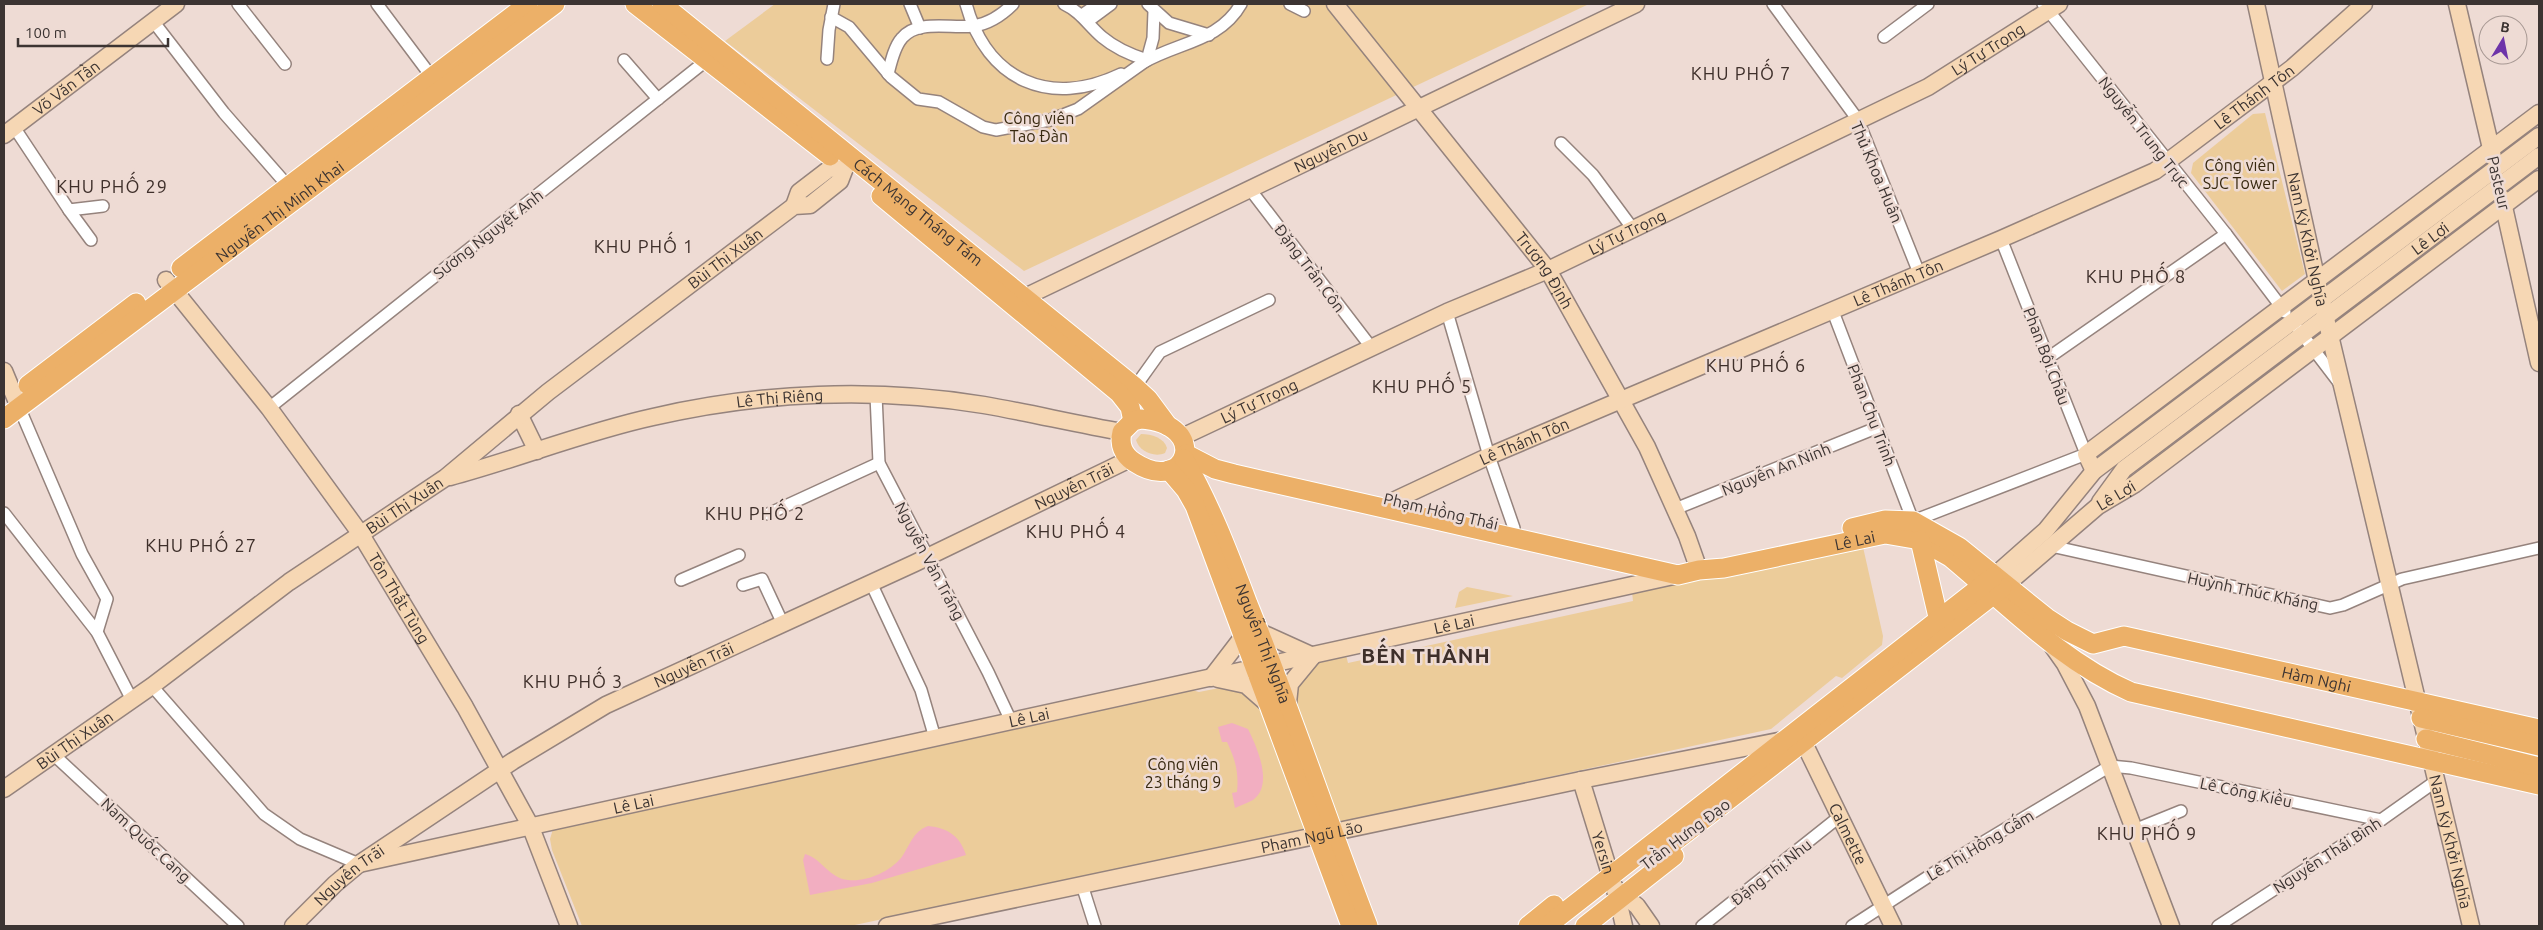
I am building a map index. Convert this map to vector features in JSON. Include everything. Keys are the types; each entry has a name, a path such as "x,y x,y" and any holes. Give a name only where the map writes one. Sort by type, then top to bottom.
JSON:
{"main road":[{"name":"Nguyễn Thị Minh Khai","path":"4,420 12,401 170,285 436,83 528,4"},
{"name":"Nguyễn Thị Minh Khai","path":"170,285 288,186 436,83 555,4"},
{"name":"Cách Mạng Tháng Tám","path":"635,4 707,60 849,163 1025,297 1148,399 1179,448"},
{"name":"Cách Mạng Tháng Tám","path":"662,4 1119,393 1130,407 1127,427"},
{"path":"1151,420 1179,448 1153,470 1130,459 1121,446 1127,427 1151,420"},
{"name":"Phạm Hồng Thái","path":"1179,448 1215,469 1234,474 1699,570"},
{"name":"Phạm Hồng Thái","path":"1179,448 1217,459 1395,500 1513,533 1678,575"},
{"name":"Nguyễn Thị Nghĩa","path":"1179,448 1208,502 1252,634 1325,834"},
{"name":"Nguyễn Thị Nghĩa","path":"1179,448 1186,490 1195,506 1252,634"},
{"path":"1208,502 1216,486 1234,474"},
{"name":"Lê Lai","path":"1699,570 1721,559 1885,520 1913,521"},
{"path":"1913,521 1959,547 2050,643 2101,679 2131,692 2430,758 2539,785"},
{"name":"Lê Lai","path":"1678,575 1699,570 1724,568 1873,535 1898,535 1920,540 1995,585"},
{"path":"1920,540 1938,627 1995,585"},
{"name":"Hàm Nghi","path":"1995,585 2093,644 2124,636 2419,710 2539,729"},
{"name":"Trần Hưng Đạo","path":"1585,926 1615,884 1688,799 1718,791 1938,627"},
{"name":"Trần Hưng Đạo","path":"1528,926 1560,922 1615,884 1804,743 1938,627"},
{"path":"2419,710 2473,730 2539,746"},
{"path":"2426,739 2539,768"},
{"path":"1325,834 1351,926"},
{"path":"1325,834 1368,926"},
{"name":"Trần Hưng Đạo","path":"1560,922 1615,884"}],"street":[{"name":"Võ Văn Tần","path":"9,131 176,4"},
{"path":"238,4 285,64"},
{"path":"376,4 436,83"},
{"path":"828,59 831,17 834,4"},
{"path":"910,4 920,28"},
{"path":"966,4 973,26 988,50 1006,69 1024,80 1046,87 1063,89 1083,88 1117,76 1178,46 1210,36 1226,24 1241,4"},
{"path":"888,74 900,39 910,31 920,28 973,26 997,17 1013,4"},
{"path":"1064,4 1085,18 1110,44 1147,60"},
{"path":"1085,18 1098,4"},
{"path":"1085,18 1111,4"},
{"path":"1290,4 1304,11"},
{"name":"Trương Định","path":"1335,4 1548,270 1622,399 1647,447 1675,509 1699,570"},
{"name":"Nguyễn Du","path":"1025,297 1418,106 1636,4"},
{"name":"Thủ Khoa Huân","path":"1772,4 1858,120 1919,273"},
{"path":"1884,37 1928,4"},
{"name":"Nam Kỳ Khởi Nghĩa","path":"2256,4 2317,280 2470,926"},
{"name":"Lê Thánh Tôn","path":"1395,500 1489,456 2001,239 2155,170 2292,68 2364,4"},
{"name":"Pasteur","path":"2457,4 2539,362"},
{"name":"Lý Tự Trọng","path":"1179,448 1371,347 1548,270 1928,86 2050,6"},
{"name":"Nguyễn Trung Trực","path":"2050,6 2297,329"},
{"path":"831,17 849,27 888,74 918,99 939,102 983,127 1002,130 1050,120 1078,109 1147,60 1153,38 1151,8"},
{"path":"1151,8 1178,27 1210,36"},
{"path":"153,21 224,113 288,186"},
{"path":"624,60 658,99"},
{"name":"Sương Nguyệt Anh","path":"269,408 707,60"},
{"path":"1913,521 2086,454 2539,113"},
{"path":"9,131 91,240"},
{"name":"Lê Lợi","path":"2098,506 2124,469 2297,329 2322,300 2539,136"},
{"path":"1561,143 1593,175 1633,229"},
{"name":"Lê Lợi","path":"1995,585 2046,530 2094,471 2297,329 2326,317 2539,156"},
{"name":"Bùi Thị Xuân","path":"4,788 152,686 289,582 360,533 446,478 519,414 794,206 810,205 840,181 849,163"},
{"name":"Lê Lợi","path":"2098,506 2135,484 2539,179"},
{"name":"Đặng Trần Côn","path":"1249,188 1371,347"},
{"path":"69,210 103,206"},
{"path":"2048,358 2226,234"},
{"name":"Phan Bội Châu","path":"2001,239 2094,471"},
{"name":"Tôn Thất Tùng","path":"170,285 269,408 360,533 465,707 530,825 569,926"},
{"path":"1135,387 1160,352 1268,300"},
{"name":"Phan Chu Trinh","path":"1832,309 1913,521"},
{"path":"1448,312 1513,533"},
{"name":"Nam Kỳ Khởi Nghĩa","path":"2297,329 2342,387"},
{"path":"4,371 12,401 82,554 107,599 97,632"},
{"name":"Lê Thị Riêng","path":"446,478 619,425 718,404 792,396 876,395 984,405 1127,427"},
{"name":"Nguyễn Văn Tráng","path":"876,395 879,462 988,672 1011,721"},
{"path":"519,414 537,451"},
{"name":"Nguyễn An Ninh","path":"1675,509 1876,428"},
{"name":"Nguyễn Trãi","path":"293,926 334,884 359,864 432,817 499,770 606,705 927,557 1130,459"},
{"path":"768,514 879,462"},
{"path":"1995,585 2052,546 2098,506"},
{"path":"4,513 97,632 132,700"},
{"name":"Huỳnh Thúc Kháng","path":"2052,546 2330,608 2343,605 2390,583 2539,548"},
{"path":"681,580 739,554"},
{"name":"Lê Lai","path":"359,864 1678,575"},
{"path":"743,585 762,579 783,624"},
{"path":"871,583 921,690 935,738"},
{"path":"1252,634 1313,656 1290,684 1279,705 1246,686 1211,678 1252,634"},
{"path":"2050,643 2088,706 2171,926"},
{"path":"2088,706 2092,690 2101,679"},
{"path":"152,686 264,814 306,842 359,864"},
{"name":"Phạm Ngũ Lão","path":"887,926 1581,780 1784,740"},
{"name":"Calmette","path":"1804,743 1893,926"},
{"path":"1737,749 1746,770"},
{"name":"Nam Quốc Cang","path":"54,755 238,926"},
{"name":"Lê Công Kiều","path":"2110,766 2131,768 2382,820"},
{"name":"Lê Thị Hồng Gấm","path":"1852,926 2110,766"},
{"name":"Yersin","path":"1581,780 1615,884 1624,926"},
{"name":"Nguyễn Thái Bình","path":"2218,926 2382,820 2436,781"},
{"path":"2134,830 2181,811"},
{"path":"432,817 427,826 426,835 432,843 442,846"},
{"name":"Ðặng Thị Nhu","path":"1702,926 1839,818"},
{"path":"1615,884 1637,906 1651,926"},
{"path":"1082,885 1096,926"}],"green space":[{"name":"Công viên Tao Đàn","path":"775,4 1589,4 1024,271 725,41"},
{"name":"Công viên SJC Tower","path":"2265,113 2305,274 2282,291 2191,173 2193,163 2253,114"},
{"path":"1141,434 1160,439 1167,448 1165,453 1156,455 1140,447 1136,440"},
{"path":"1863,547 1883,636 1882,645 1842,678 1836,676 1771,729 1341,822 1337,819 1293,693 1314,662 1346,655 1348,663 1633,601 1632,592"},
{"path":"1467,587 1513,596 1455,608 1459,592"},
{"name":"Công viên 23 tháng 9","path":"1229,686 1257,697 1309,828 850,926 582,926 552,850 550,839 553,829 1188,689 1199,692"}],"shaded area":[{"path":"1232,723 1248,729 1259,755 1263,776 1259,793 1253,800 1235,808 1232,793 1237,792 1236,766 1227,742 1222,742 1218,727"},
{"path":"928,826 942,829 952,834 957,838 966,855 872,883 810,895 803,860 805,854 811,856 842,879 870,878 884,872 896,863 918,832"}],"district":[{"name":"KHU PHỐ 7","path":"1741,74"},
{"name":"KHU PHỐ 29","path":"112,187"},
{"name":"KHU PHỐ 1","path":"644,247"},
{"name":"KHU PHỐ 8","path":"2136,277"},
{"name":"KHU PHỐ 6","path":"1756,366"},
{"name":"KHU PHỐ 5","path":"1422,387"},
{"name":"KHU PHỐ 2","path":"755,514"},
{"name":"KHU PHỐ 4","path":"1076,532"},
{"name":"KHU PHỐ 27","path":"201,546"},
{"name":"BẾN THÀNH","path":"1426,656"},
{"name":"KHU PHỐ 3","path":"573,682"},
{"name":"KHU PHỐ 9","path":"2147,834"}]}
